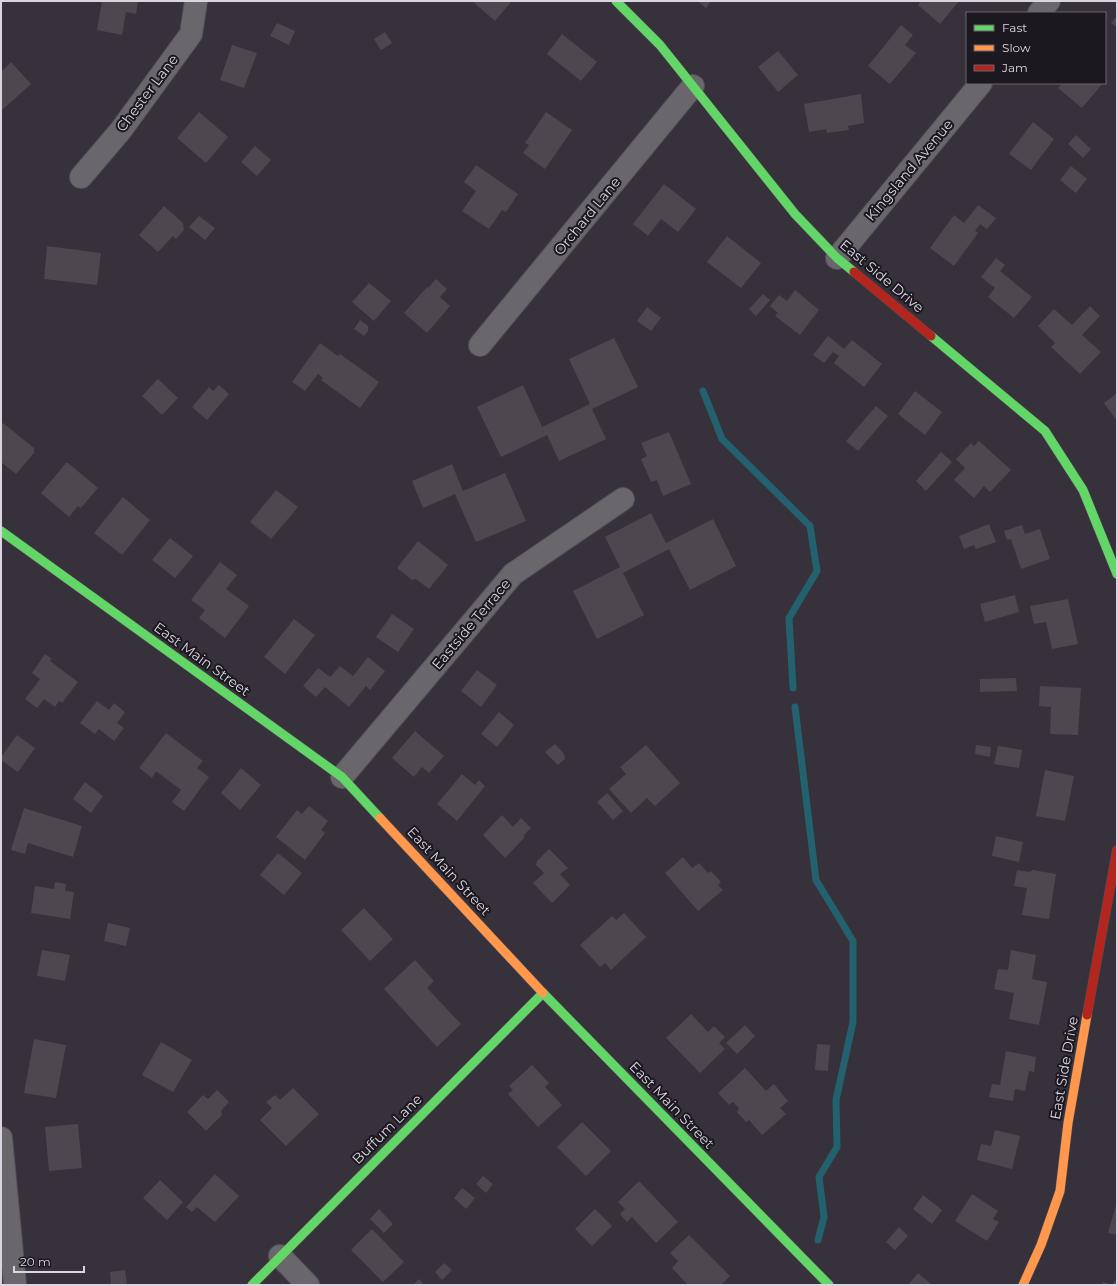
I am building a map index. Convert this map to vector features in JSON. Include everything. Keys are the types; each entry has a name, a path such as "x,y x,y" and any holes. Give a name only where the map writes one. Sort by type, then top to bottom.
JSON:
{"street":[{"name":"Chester Lane","path":"81,177 121,130 191,34 196,1"},
{"name":"East Side Drive","path":"616,1 660,44 794,214 837,258 986,380 1045,431 1082,490 1114,563 1117,574"},
{"path":"1040,12 1049,1"},
{"name":"Kingsland Avenue","path":"837,258 980,84"},
{"name":"Orchard Lane","path":"480,345 693,86"},
{"name":"Eastside Terrace","path":"342,776 513,574 623,499"},
{"name":"East Main Street","path":"1,531 342,776 543,993 829,1285"},
{"name":"East Side Drive","path":"1023,1285 1041,1245 1060,1191 1068,1123 1117,850"},
{"name":"Buffum Lane","path":"252,1285 543,993"},
{"path":"1,1138 15,1285"},
{"path":"280,1256 308,1285"}],"building":[{"path":"102,1 138,1 136,14 126,12 122,35 97,30"},
{"path":"472,1 512,1 495,21"},
{"path":"697,1 711,1 706,8"},
{"path":"921,1 959,1 940,24 918,5"},
{"path":"1117,16 1117,27 1111,23"},
{"path":"277,23 295,31 289,45 270,36"},
{"path":"901,25 913,35 905,45 916,53 890,84 868,66"},
{"path":"385,32 392,43 381,50 374,39"},
{"path":"562,34 597,62 581,81 547,54"},
{"path":"232,45 257,53 244,88 220,80"},
{"path":"778,51 798,75 778,92 758,67"},
{"path":"11,62 31,84 1,111 1,72"},
{"path":"1061,84 1102,84 1082,108 1058,88"},
{"path":"861,94 864,123 848,126 849,130 827,133 826,129 809,132 804,104"},
{"path":"199,112 228,137 206,163 177,138"},
{"path":"546,112 572,130 545,169 523,153 529,145 525,143"},
{"path":"1033,122 1054,139 1031,170 1009,154"},
{"path":"1076,135 1091,149 1083,158 1068,144"},
{"path":"255,146 271,160 257,176 241,162"},
{"path":"476,165 518,194 506,212 502,210 489,229 462,211 476,191 464,182"},
{"path":"1071,166 1087,179 1076,193 1060,180"},
{"path":"664,184 696,209 678,232 661,219 648,236 633,224"},
{"path":"978,205 996,218 987,229 980,224 975,231 978,233 954,266 930,248 954,215 964,223"},
{"path":"164,206 183,223 184,230 176,239 173,236 158,252 139,235"},
{"path":"199,216 215,228 205,240 189,227"},
{"path":"727,236 761,263 741,288 707,262"},
{"path":"47,246 101,253 97,285 44,279"},
{"path":"996,258 1005,265 1000,271 1032,297 1014,318 988,297 995,288 981,277"},
{"path":"436,279 447,289 440,297 450,306 427,333 404,313"},
{"path":"369,283 391,301 374,321 352,302"},
{"path":"795,290 819,310 800,335 775,316 778,313 770,306 779,295 787,301"},
{"path":"763,294 770,300 756,316 749,309"},
{"path":"1090,306 1100,316 1082,335 1101,352 1080,374 1051,347 1055,343 1038,326 1054,309 1072,325"},
{"path":"647,307 661,318 651,331 637,321"},
{"path":"360,320 368,326 368,331 364,336 354,329"},
{"path":"828,336 844,349 852,340 882,364 864,387 834,363 839,356 833,352 824,363 813,355"},
{"path":"614,338 638,387 592,409 606,439 559,461 547,435 501,457 477,407 523,385 542,427 590,404 569,359"},
{"path":"320,343 338,356 340,354 379,382 360,408 321,380 323,378 318,374 305,391 292,382"},
{"path":"158,379 178,398 162,415 142,396"},
{"path":"219,385 229,394 207,420 192,407 209,387 213,391"},
{"path":"915,391 942,412 925,435 898,414"},
{"path":"1117,393 1117,421 1104,403"},
{"path":"876,406 888,416 858,451 846,441"},
{"path":"3,423 34,448 34,453 16,474 1,462 1,425"},
{"path":"669,432 691,484 663,496 657,480 651,482 641,459 647,456 641,443"},
{"path":"979,441 1011,470 990,492 984,486 974,498 954,480 965,468 956,459 971,443 974,446"},
{"path":"941,452 952,462 926,491 916,481"},
{"path":"66,463 68,463 98,488 81,508 78,506 69,517 41,493"},
{"path":"452,464 463,491 505,473 526,521 476,542 455,494 423,508 412,481"},
{"path":"276,490 298,507 271,539 250,522"},
{"path":"123,497 150,520 122,555 94,533"},
{"path":"651,513 666,543 713,519 736,566 690,590 669,549 623,573 644,615 597,639 573,591 620,567 605,537"},
{"path":"989,524 996,542 976,549 974,545 964,549 959,536"},
{"path":"1022,525 1025,534 1040,529 1050,559 1021,569 1011,539 1007,540 1004,531"},
{"path":"170,538 193,556 175,578 152,560"},
{"path":"418,541 448,565 429,589 416,579 412,580 397,568"},
{"path":"220,562 237,575 226,589 249,606 225,638 199,618 205,610 191,600"},
{"path":"1015,595 1019,612 985,622 980,604"},
{"path":"1068,599 1078,644 1052,649 1046,622 1034,624 1030,606"},
{"path":"392,614 414,629 398,652 376,637"},
{"path":"294,619 315,635 285,674 264,657"},
{"path":"45,654 52,659 50,661 78,682 62,703 59,701 55,707 44,699 37,708 25,699 40,679 32,673"},
{"path":"368,657 385,671 370,690 366,686 349,707 325,687 316,697 303,686 318,668 330,677 340,666 353,676"},
{"path":"477,670 497,685 481,707 461,691"},
{"path":"1016,678 1017,691 980,692 980,679"},
{"path":"1040,686 1081,688 1078,735 1050,734 1051,707 1039,706"},
{"path":"97,701 109,710 114,703 125,712 117,723 124,728 114,741 99,729 95,734 80,723"},
{"path":"499,712 514,725 497,747 481,734"},
{"path":"415,731 444,756 429,773 422,767 414,777 392,758"},
{"path":"166,733 203,761 197,768 209,777 184,811 172,802 181,790 156,771 152,778 139,768"},
{"path":"17,735 35,748 18,772 1,760 1,757"},
{"path":"555,744 564,754 565,759 558,765 545,752"},
{"path":"646,745 680,783 655,806 647,798 631,813 609,789 626,774 620,767"},
{"path":"976,745 991,747 990,757 975,754"},
{"path":"998,746 1022,750 1019,768 994,764"},
{"path":"241,768 261,785 240,810 221,793"},
{"path":"1045,770 1074,776 1065,821 1036,816"},
{"path":"462,774 475,785 479,780 485,786 457,821 437,804"},
{"path":"85,782 103,796 91,813 73,799"},
{"path":"607,793 623,811 613,820 597,802"},
{"path":"309,806 328,821 321,830 325,833 305,860 276,837 297,810 302,814"},
{"path":"24,808 82,826 73,857 28,843 25,854 11,850"},
{"path":"502,815 513,827 521,818 531,828 524,835 524,838 505,858 483,835"},
{"path":"996,836 1023,842 1019,862 992,856"},
{"path":"549,849 568,868 560,874 570,885 552,903 533,883 544,873 536,865 537,861"},
{"path":"278,853 302,873 284,895 260,875"},
{"path":"683,857 692,868 699,863 708,873 711,871 721,882 718,885 723,890 698,911 665,873"},
{"path":"1017,870 1029,872 1033,870 1056,874 1049,919 1022,915 1027,888 1014,886"},
{"path":"55,882 66,884 65,891 74,892 70,919 31,913 35,886 54,889"},
{"path":"364,908 393,939 370,961 341,930"},
{"path":"624,913 646,937 611,970 605,963 600,967 580,945 612,916 616,920"},
{"path":"108,923 130,928 126,946 104,941"},
{"path":"42,950 70,955 65,981 37,976"},
{"path":"1011,950 1036,955 1032,979 1047,982 1039,1025 1009,1019 1014,993 994,989 998,969 1008,970"},
{"path":"415,960 434,981 427,988 461,1024 437,1047 384,989"},
{"path":"691,1014 708,1032 714,1026 725,1037 719,1043 725,1049 700,1073 666,1038"},
{"path":"745,1025 755,1036 737,1054 726,1043"},
{"path":"34,1039 66,1045 56,1098 24,1093"},
{"path":"161,1042 192,1060 173,1092 142,1075"},
{"path":"817,1044 830,1045 828,1071 815,1070"},
{"path":"1006,1051 1036,1057 1034,1072 1029,1071 1025,1091 1015,1089 1013,1101 989,1097 992,1084 1000,1085"},
{"path":"532,1065 549,1083 545,1087 562,1105 538,1127 508,1094 513,1090 509,1086"},
{"path":"745,1068 766,1091 774,1084 788,1101 780,1108 786,1114 762,1135 749,1120 746,1122 737,1112 739,1108 733,1102 729,1105 718,1093"},
{"path":"293,1088 319,1114 286,1146 260,1120 272,1108 266,1102 275,1095 280,1100"},
{"path":"217,1090 229,1102 221,1111 222,1115 206,1131 187,1112 203,1095 208,1099"},
{"path":"582,1122 611,1151 586,1176 557,1147"},
{"path":"78,1124 82,1168 49,1171 45,1127"},
{"path":"995,1130 1020,1136 1012,1169 977,1160 981,1144 991,1146"},
{"path":"215,1174 239,1196 215,1222 197,1207 192,1212 186,1207"},
{"path":"483,1176 493,1184 486,1193 476,1184"},
{"path":"160,1180 183,1202 167,1220 143,1198"},
{"path":"639,1181 678,1222 656,1243 632,1217 627,1222 620,1214 625,1209 618,1202"},
{"path":"462,1188 475,1198 466,1209 454,1198"},
{"path":"972,1194 998,1211 993,1219 999,1222 987,1241 955,1221"},
{"path":"923,1195 942,1210 932,1224 913,1209"},
{"path":"1117,1202 1117,1235 1108,1233"},
{"path":"379,1209 393,1224 384,1233 370,1219"},
{"path":"595,1209 612,1226 592,1246 575,1229"},
{"path":"899,1227 908,1236 895,1250 886,1242"},
{"path":"372,1229 404,1262 383,1282 351,1250"},
{"path":"689,1235 730,1276 721,1285 688,1285 672,1268 678,1261 670,1253"},
{"path":"444,1263 452,1270 442,1280 435,1272"},
{"path":"125,1270 127,1285 111,1285 110,1272"},
{"path":"918,1273 932,1285 908,1285"},
{"path":"1117,1276 1117,1285 1113,1285"},
{"path":"419,1279 424,1285 413,1285"},
{"path":"1103,1282 1112,1285 1102,1285"}],"waterway":[{"path":"703,391 722,439 810,526 817,571 789,618 793,688"},
{"path":"795,707 816,880 853,941 853,1022 836,1100 837,1147 819,1177 824,1217 818,1240"}],"traffic: fast":[{"path":"616,1 660,45 795,214 837,258 854,272"},
{"path":"931,336 1045,431 1083,490 1117,574"},
{"path":"1,531 342,777 380,818"},
{"path":"543,993 829,1285"},
{"path":"252,1285 543,993"}],"traffic: slow":[{"path":"380,818 543,993"},
{"path":"1023,1285 1041,1245 1060,1191 1068,1123 1087,1015"}],"traffic: jam":[{"path":"854,272 931,336"},
{"path":"1087,1015 1117,850"}]}
